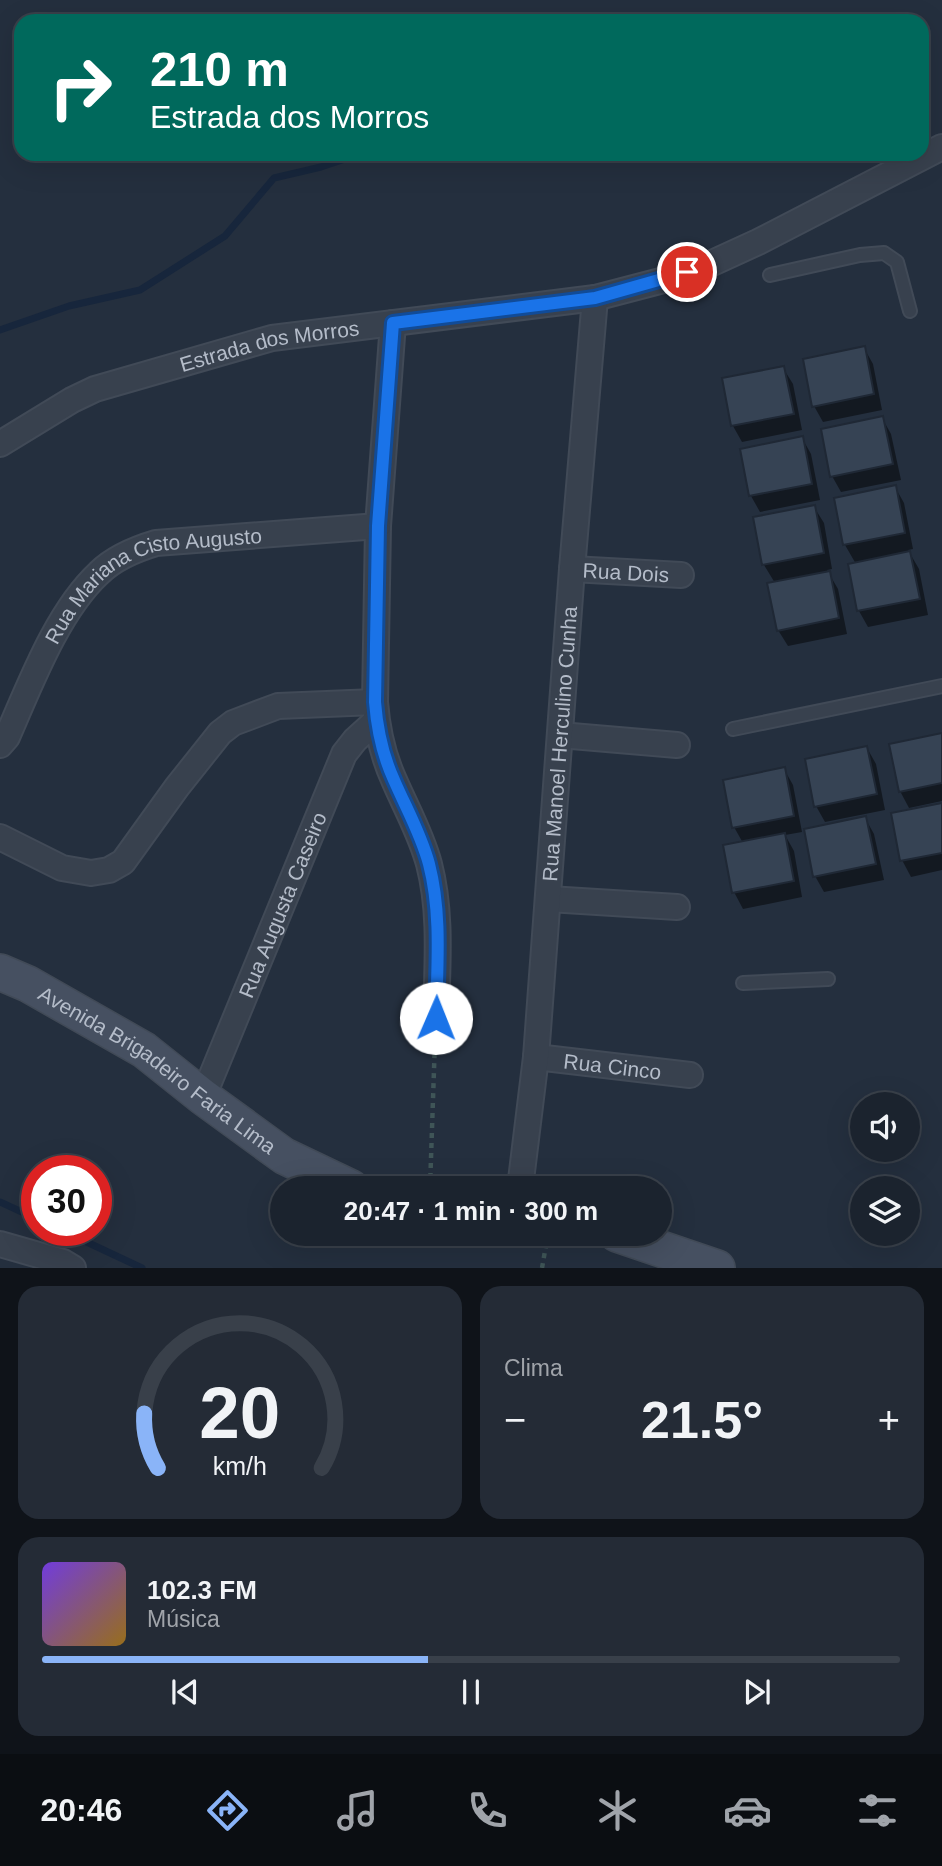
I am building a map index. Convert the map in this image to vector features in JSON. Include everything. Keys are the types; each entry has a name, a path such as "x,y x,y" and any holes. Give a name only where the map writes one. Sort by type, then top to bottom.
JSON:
{"main road":[{"name":"Avenida Brigadeiro Faria Lima","path":"0,972 28,984 144,1050 284,1156 326,1176"},
{"path":"653,1246 718,1268"}],"street":[{"name":"Estrada dos Morros","path":"0,444 95,389 272,338 309,331 595,298 664,280 710,264 914,161"},
{"name":"Rua Manoel Herculino Cunha","path":"521,1176 536,1057 595,298"},
{"path":"393,323 378,526 376,712 392,777 417,829 429,865 438,938 436,1018"},
{"name":"Rua Mariana Cisto Augusto","path":"0,746 75,599 100,570 133,551 156,543 378,526"},
{"name":"Rua Dois","path":"572,569 681,575"},
{"path":"0,837 62,868 91,873 109,870 124,862 177,787 220,733 233,723 278,706 376,712"},
{"name":"Rua Augusta Caseiro","path":"203,1097 344,754 376,712"},
{"path":"560,735 677,745"},
{"path":"549,899 677,907"},
{"name":"Rua Cinco","path":"536,1057 690,1075"},
{"path":"0,1244 63,1262 73,1268"}],"lane":[{"path":"770,275 875,252 884,253 897,262 910,311"},
{"path":"733,729 942,686"},
{"path":"743,984 828,979"}],"path":[{"path":"430,1176 436,1018"},
{"path":"542,1268 546,1246"}],"building":[{"path":"865,346 874,394 812,407 803,359"},
{"path":"784,366 794,414 731,426 722,378"},
{"path":"883,416 893,464 830,477 821,429"},
{"path":"803,436 812,484 749,496 740,449"},
{"path":"896,485 905,533 843,545 834,498"},
{"path":"815,505 824,553 762,565 753,517"},
{"path":"910,551 920,599 857,611 848,564"},
{"path":"830,571 839,618 777,631 767,583"},
{"path":"942,733 942,783 899,792 889,744"},
{"path":"867,746 877,794 814,807 805,759"},
{"path":"785,767 794,816 732,828 723,780"},
{"path":"942,803 942,853 900,861 891,813"},
{"path":"866,816 876,864 813,877 804,829"},
{"path":"785,833 794,881 732,893 723,845"}],"waterway":[{"path":"0,330 69,306 140,290 225,236 274,178 339,161"},
{"path":"0,1202 21,1212"},
{"path":"95,1246 142,1268"}],"route":[{"path":"436,1018 438,938 429,865 417,829 392,777 376,722 378,526 393,323 595,298 687,272"}]}
